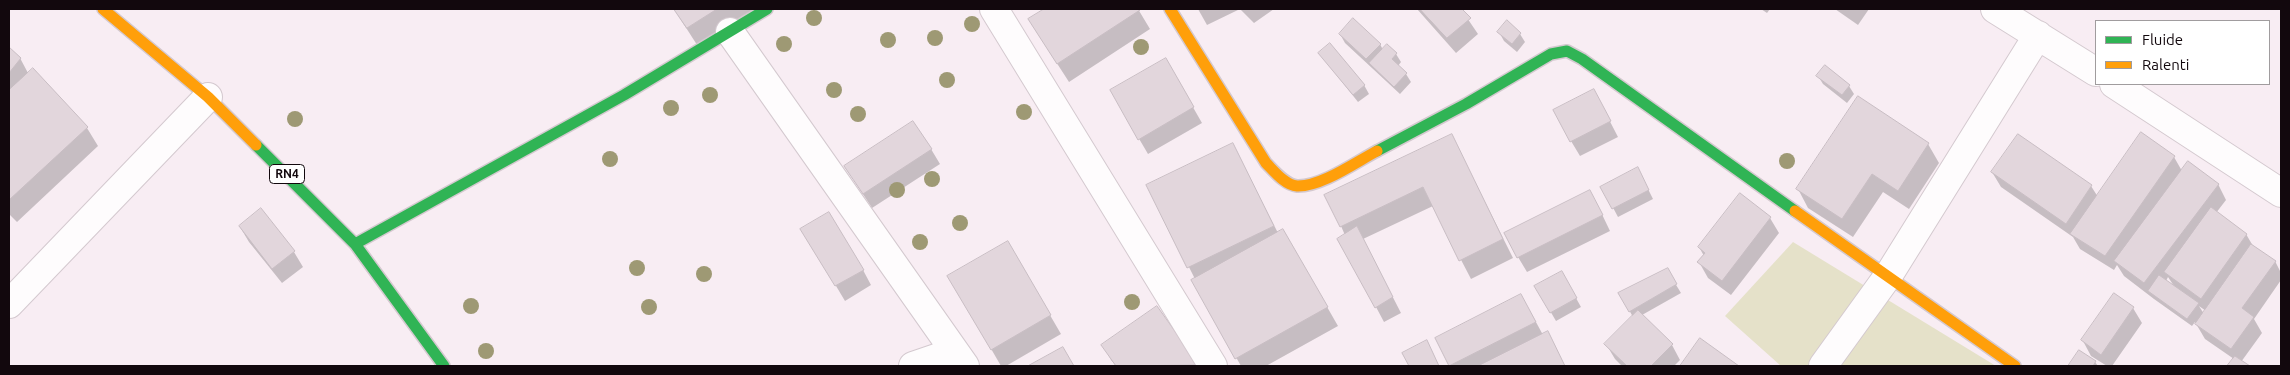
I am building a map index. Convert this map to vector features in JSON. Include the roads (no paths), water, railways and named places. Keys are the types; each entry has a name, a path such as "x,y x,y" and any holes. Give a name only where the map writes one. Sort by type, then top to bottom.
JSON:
{"main road":[{"name":"RN4","path":"103,9 208,97 355,244 444,366"},
{"path":"355,244 624,95 767,9"},
{"path":"1170,9 1266,163 1278,176 1296,186 1318,182 1466,104 1551,54 1565,51 1581,56 1639,102 2015,366"}],"street":[{"path":"994,9 1213,366"},
{"path":"1996,9 2095,71"},
{"path":"730,32 960,359 913,366"},
{"path":"1823,366 1888,276 2038,34"},
{"path":"2116,85 2281,193"},
{"path":"9,304 208,97"}]}
